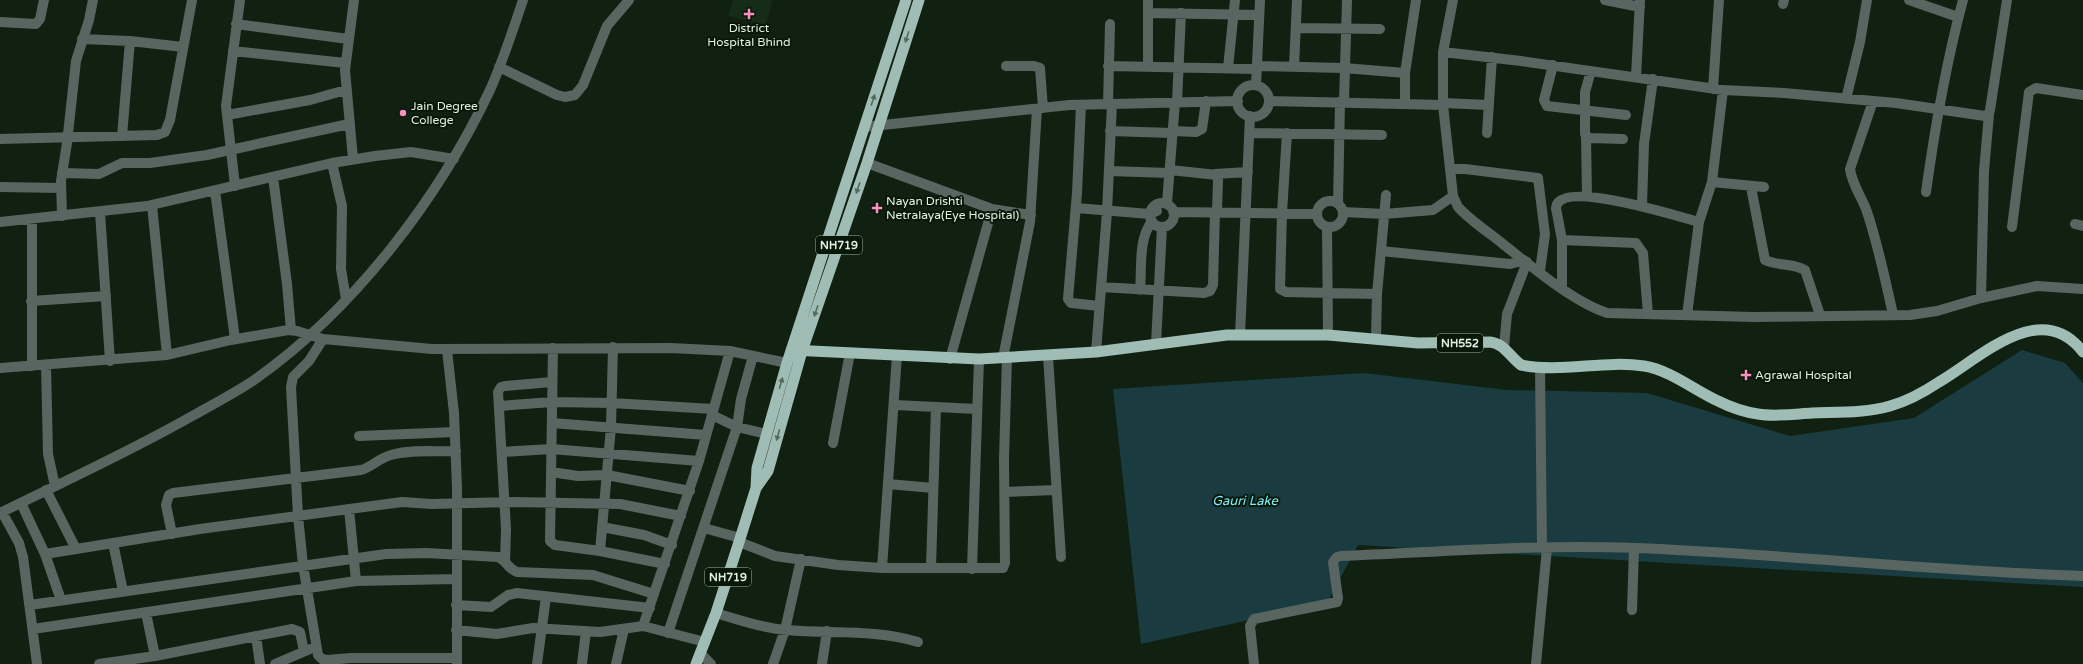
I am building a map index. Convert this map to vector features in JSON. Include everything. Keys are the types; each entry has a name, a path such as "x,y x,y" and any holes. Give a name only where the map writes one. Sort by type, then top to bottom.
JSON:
{"highway":[{"name":"NH719","path":"756,488 768,471 797,350 864,126 906,0"},
{"name":"NH719","path":"696,664 716,614 756,488 757,468 787,363 797,350 867,163 918,0"},
{"path":"1504,347 1521,365 1540,367 1628,364 1646,366 1662,372 1718,401 1740,410 1759,414 1849,411 1889,406 1908,400 1939,382 2000,342 2017,334 2032,330 2046,330 2062,334 2076,342 2083,352"},
{"name":"NH552","path":"797,350 979,359 1096,352 1207,336 1240,334 1328,335 1451,344 1490,342 1499,343 1504,347"}],"street":[{"path":"0,22 36,24 40,19 44,0"},
{"path":"62,216 62,172 68,138 76,61 89,20 93,0"},
{"path":"0,139 157,135 167,130 192,0"},
{"path":"235,186 226,97 240,0"},
{"path":"353,159 346,90 345,63 354,0"},
{"path":"37,664 30,605 19,543 1,513 166,431 224,398 256,378 311,335 346,299 393,246 430,196 454,159 482,106 499,67 523,0"},
{"path":"499,67 557,95 565,97 575,95 583,86 607,26 629,0"},
{"path":"1148,0 1148,66"},
{"path":"1228,68 1235,0"},
{"path":"1256,85 1260,0"},
{"path":"1294,67 1297,0"},
{"path":"1338,203 1330,201 1323,203 1318,209 1317,214 1320,223 1327,227 1334,227 1341,223 1344,212 1338,203 1347,0"},
{"path":"1405,104 1405,73 1416,0"},
{"path":"1453,0 1443,52 1443,104 1453,196 1458,207 1525,261 1562,288 1600,311 1615,314 1754,318 1820,315 1910,315 1937,311 1981,298 2045,285 2083,289"},
{"path":"1605,0 1640,3 1636,78"},
{"path":"1687,315 1699,222 1712,182 1718,90 1718,0"},
{"path":"1846,99 1860,42 1867,0"},
{"path":"1909,0 1958,16"},
{"path":"1926,192 1938,110 1958,16 1963,0"},
{"path":"1981,298 1984,171 1989,114 2007,0"},
{"path":"1148,13 1259,15"},
{"path":"1156,344 1163,211 1169,172 1176,102 1181,13"},
{"path":"236,24 348,39"},
{"path":"1096,352 1109,171 1110,104 1108,66 1110,24"},
{"path":"1296,28 1380,29"},
{"path":"82,39 130,41 183,47"},
{"path":"122,136 130,41"},
{"path":"233,51 345,63"},
{"path":"1443,52 1492,57 1636,78 1653,79 1718,90 1873,101 1938,110 1989,114"},
{"path":"1487,133 1492,57"},
{"path":"704,528 740,540 767,554 838,565 882,568 1000,569 1004,567 1005,358 1031,215 1040,108 1040,68 1034,66 1006,66"},
{"path":"1108,66 1344,68 1405,73"},
{"path":"1553,66 1545,104 1551,108 1626,115"},
{"path":"1587,196 1586,136 1584,130 1585,92 1591,71"},
{"path":"1642,205 1644,144 1653,79"},
{"path":"1256,85 1267,92 1269,101 1264,113 1250,116 1243,112 1238,101 1243,89 1256,85"},
{"path":"2012,227 2029,92 2036,88 2083,95"},
{"path":"227,115 310,100 346,90"},
{"path":"864,126 1082,105 1238,101"},
{"path":"1269,101 1489,105"},
{"path":"1873,101 1850,169 1851,177 1866,209 1893,314"},
{"path":"1110,131 1196,132 1202,129 1206,102"},
{"path":"1082,105 1076,208 1068,299 1071,303 1099,306"},
{"path":"1240,334 1250,116"},
{"path":"62,172 99,174 122,163 150,163 207,155 349,124"},
{"path":"1250,133 1340,133 1382,135"},
{"path":"1287,133 1282,214 1280,289 1286,292 1377,294"},
{"path":"1586,136 1594,139 1622,139"},
{"path":"0,222 152,205 353,159 411,152 454,159"},
{"path":"332,163 342,206 341,269 346,299"},
{"path":"867,163 992,209 1031,215"},
{"path":"1450,170 1464,169 1538,178 1545,234 1540,271"},
{"path":"1109,171 1215,174 1248,172"},
{"path":"1101,287 1204,294 1212,289 1218,180 1215,174"},
{"path":"273,177 287,284 291,330"},
{"path":"1712,182 1764,187"},
{"path":"1751,186 1765,260 1799,267 1805,270 1820,315"},
{"path":"0,188 61,188"},
{"path":"215,191 235,339"},
{"path":"1376,339 1377,294 1386,195"},
{"path":"1344,212 1384,214 1433,210 1453,196"},
{"path":"1562,288 1562,240 1556,208 1558,201 1576,196 1587,196 1642,205 1699,222"},
{"path":"152,205 168,355"},
{"path":"1076,208 1107,212 1163,211 1317,214"},
{"path":"950,358 992,209"},
{"path":"1162,227 1172,222 1163,211"},
{"path":"1140,290 1144,238 1148,227 1163,211"},
{"path":"100,212 110,360"},
{"path":"32,219 32,366"},
{"path":"1327,227 1328,335"},
{"path":"1562,240 1636,243 1643,254 1648,314"},
{"path":"1381,251 1510,264 1525,261"},
{"path":"1504,347 1507,314 1525,261"},
{"path":"31,301 106,296"},
{"path":"0,368 168,355 235,339 276,331 291,330 323,339 447,350 613,347 730,351 787,363"},
{"path":"323,339 309,361 293,377 291,387 294,478 306,589 318,655 322,659 328,660 364,658 457,663 456,605 458,504 455,432 447,350"},
{"path":"600,551 611,426 613,347"},
{"path":"552,348 550,541 552,544 600,551 665,564"},
{"path":"643,626 690,491 730,351"},
{"path":"832,443 850,353"},
{"path":"882,568 895,405 897,355"},
{"path":"668,633 737,427 741,399 753,356"},
{"path":"1048,356 1061,557"},
{"path":"972,569 979,359"},
{"path":"46,365 48,454 51,488 76,549"},
{"path":"1536,664 1544,548 1542,534 1540,367"},
{"path":"505,562 502,452 498,392 501,387 552,382"},
{"path":"499,406 552,402 612,403 712,412 737,427 767,434"},
{"path":"895,405 978,409"},
{"path":"931,568 936,407"},
{"path":"552,423 611,426 706,435"},
{"path":"359,436 455,432"},
{"path":"502,452 551,449 699,461"},
{"path":"172,534 166,505 169,495 360,470 369,468 383,458 395,454 456,451"},
{"path":"551,472 578,476 607,475 690,491"},
{"path":"888,484 933,488"},
{"path":"1005,492 1056,490"},
{"path":"45,554 172,534 402,502 458,504 504,502 629,505 681,516"},
{"path":"20,503 45,554 61,600"},
{"path":"349,509 356,582"},
{"path":"602,527 644,535 672,545"},
{"path":"113,543 123,591"},
{"path":"1254,664 1250,626 1254,619 1337,602 1338,598 1333,562 1336,557 1544,548 1634,548 2083,576"},
{"path":"1632,610 1634,548"},
{"path":"30,605 303,565 400,553 498,557 512,570 517,572 593,575 654,594"},
{"path":"773,664 785,630 801,559"},
{"path":"33,629 356,582 457,579"},
{"path":"456,605 491,607 508,595 517,593 650,608"},
{"path":"537,664 546,597"},
{"path":"146,613 154,656"},
{"path":"716,614 785,630 888,634 918,642"},
{"path":"456,630 497,634 543,628 605,632 643,626 705,642"},
{"path":"616,664 624,629"},
{"path":"102,664 133,661 256,636 297,630 300,632 304,651"},
{"path":"582,664 586,631"},
{"path":"822,664 827,631"},
{"path":"256,636 260,664"},
{"path":"281,663 316,646"},
{"path":"700,653 711,664"}],"shaded area":[{"name":"District Hospital Bhind","path":"733,0 772,0 766,25 728,16"}],"water":[{"name":"Gauri Lake","path":"2022,350 2065,363 2083,383 2083,587 1358,545 1327,603 1141,644 1113,389 1364,373 1507,390 1647,393 1790,436 1914,418"}],"place":[{"name":"District Hospital Bhind","path":"749,14"},
{"name":"Jain Degree College","path":"403,113"},
{"name":"Nayan Drishti Netralaya(Eye Hospital)","path":"877,208"},
{"name":"Agrawal Hospital","path":"1746,375"}]}
